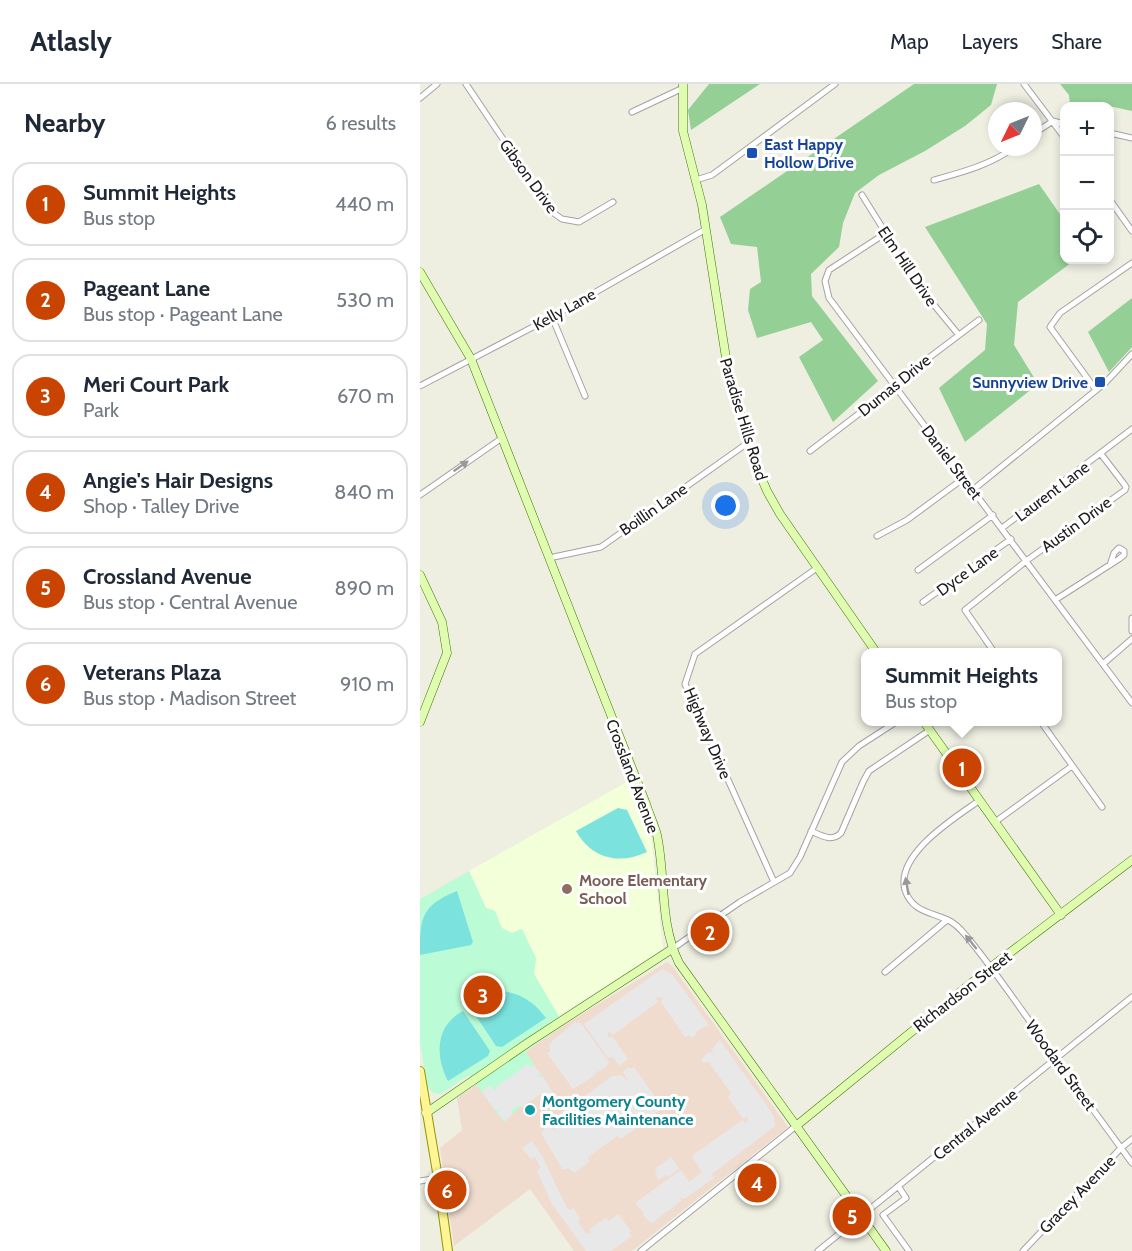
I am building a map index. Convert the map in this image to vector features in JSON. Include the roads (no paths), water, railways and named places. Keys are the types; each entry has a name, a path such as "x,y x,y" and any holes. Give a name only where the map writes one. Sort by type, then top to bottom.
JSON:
{"main road":[{"path":"420,1071 448,1251"}],"street":[{"path":"420,99 437,84"},
{"name":"Gibson Drive","path":"466,84 552,212 562,219 579,222 613,202"},
{"path":"696,180 712,175 835,84"},
{"path":"1024,84 1060,131"},
{"path":"632,112 683,86"},
{"name":"Paradise Hills Road","path":"683,86 683,131 706,229 726,363 749,442 767,491 873,648"},
{"path":"1042,129 1053,122 1060,123"},
{"path":"1114,134 1132,138"},
{"path":"934,180 979,167 1003,156"},
{"name":"Elm Hill Drive","path":"862,195 920,288 958,334"},
{"path":"1114,206 1132,231"},
{"name":"Kelly Lane","path":"420,387 552,317 706,229"},
{"name":"Daniel Street","path":"886,233 829,270 825,281 829,298 1132,703"},
{"path":"1096,390 1050,327 1060,313 1132,263"},
{"name":"Crossland Avenue","path":"420,272 471,359 657,833 666,923 672,949 688,978 886,1251"},
{"path":"552,317 585,396"},
{"name":"Dumas Drive","path":"810,451 958,334 979,320"},
{"path":"974,489 1096,390 1132,354"},
{"name":"Laurent Lane","path":"1002,528 1132,429"},
{"path":"420,495 502,438"},
{"name":"Boillin Lane","path":"549,558 601,547 749,442"},
{"name":"Laurent Lane","path":"1101,454 1126,487"},
{"path":"877,536 907,520 964,478"},
{"name":"Austin Drive","path":"991,648 965,610 1026,561 1126,487"},
{"path":"918,570 993,515"},
{"name":"Dyce Lane","path":"923,602 1011,539"},
{"path":"1055,600 1110,565"},
{"name":"Highway Drive","path":"774,882 685,684 695,654 817,568"},
{"path":"420,575 442,622 447,653 420,722"},
{"path":"1132,618 1132,631"},
{"path":"1103,664 1132,639"},
{"path":"426,1113 740,902 792,871 836,772 845,758 890,726"},
{"path":"927,726 1061,915"},
{"path":"1044,726 1102,807"},
{"path":"811,831 828,838 837,837 841,833 869,771 930,730"},
{"path":"995,822 1072,766"},
{"path":"947,920 923,912 913,903 905,890 905,876 910,863 937,829 980,800"},
{"name":"Richardson Street","path":"796,1126 991,967 1132,860"},
{"path":"885,972 947,920"},
{"name":"Woodard Street","path":"947,920 957,926 991,967 1132,1163"},
{"name":"Central Avenue","path":"818,1251 1132,997"},
{"path":"641,1251 796,1126"},
{"name":"Gracey Avenue","path":"1024,1251 1132,1139"},
{"path":"420,1181 438,1178"},
{"path":"898,1186 906,1198 883,1215 909,1251"}],"place":[{"name":"East Happy Hollow Drive","path":"752,153"},
{"name":"Sunnyview Drive","path":"1100,382"},
{"name":"Summit Heights","path":"962,768"},
{"name":"Moore Elementary School","path":"567,889"},
{"name":"Pageant Lane","path":"710,932"},
{"name":"Meri Court Park","path":"483,995"},
{"name":"Montgomery County Facilities Maintenance","path":"530,1110"},
{"name":"Angie's Hair Designs","path":"757,1183"},
{"name":"Veterans Plaza","path":"447,1190"},
{"name":"Crossland Avenue","path":"852,1216"}]}
